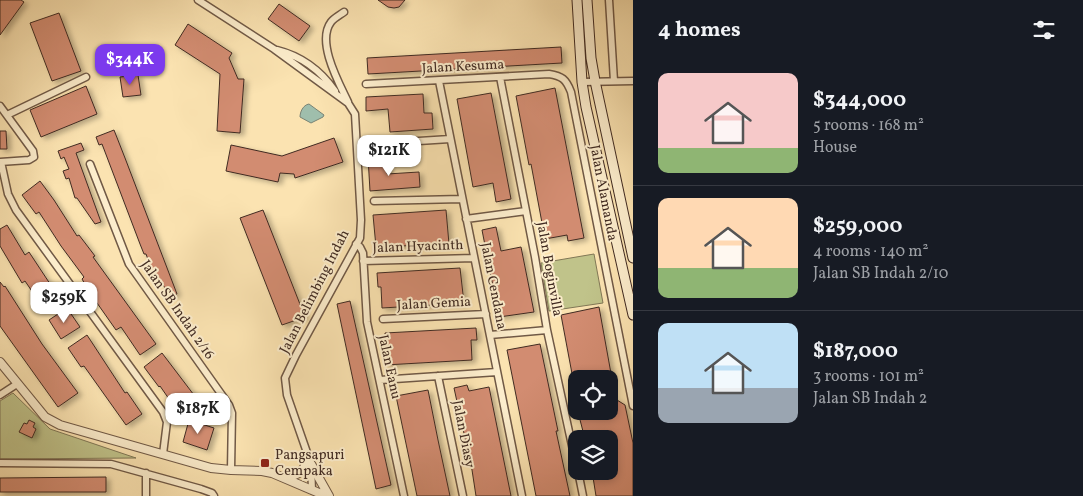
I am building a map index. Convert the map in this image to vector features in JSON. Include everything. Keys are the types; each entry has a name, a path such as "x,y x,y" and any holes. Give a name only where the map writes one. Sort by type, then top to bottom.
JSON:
{"main road":[{"path":"577,0 582,82 633,315"},
{"path":"587,0 591,58 595,81 633,258"}],"street":[{"path":"198,0 274,49 348,103"},
{"path":"609,0 614,81"},
{"name":"Jalan Belimbing Indah","path":"312,490 310,461 287,395 285,378 356,244 361,230 355,114 329,61 327,46 328,30 331,22 344,12"},
{"name":"Jalan Kesuma","path":"366,84 540,74 561,76"},
{"name":"Jalan Alamanda","path":"561,76 567,81 571,92 633,406"},
{"name":"Jalan Boginvilla","path":"500,77 547,330 569,430"},
{"path":"7,115 86,78"},
{"path":"582,82 633,80"},
{"name":"Jalan Cendana","path":"439,81 522,496"},
{"path":"0,106 33,151 34,157 29,160 1,162 3,179 8,194 16,210 163,412 167,422 163,454"},
{"path":"372,144 450,139"},
{"name":"Jalan SB Indah 2/16","path":"90,164 129,264 229,405 232,413 231,470"},
{"path":"374,202 462,199"},
{"path":"466,219 526,211"},
{"name":"Jalan Eanu","path":"356,244 360,247 364,261 367,322 404,496"},
{"name":"Jalan Hyacinth","path":"364,261 474,258"},
{"name":"Jalan Gemia","path":"383,319 486,314"},
{"path":"490,335 547,330"},
{"path":"0,362 51,422 211,468 262,471 328,496"},
{"path":"380,380 497,372"},
{"name":"Jalan Diasy","path":"438,376 463,496"},
{"path":"0,395 17,384"},
{"path":"284,478 297,475 303,471 306,464 310,461 328,496"},
{"path":"0,463 111,464 146,473 213,495"},
{"path":"146,473 146,496"},
{"path":"580,480 583,496"}],"green space":[{"path":"594,254 603,303 549,311 541,263"},
{"path":"13,393 50,429 136,458 0,459 0,401"}],"shaded area":[{"path":"309,104 324,115 311,123 300,117 302,109"}],"building":[{"path":"0,0 21,0 24,2 0,35"},
{"path":"378,0 405,0 399,7 394,8 388,7"},
{"path":"279,4 310,26 299,41 268,19"},
{"path":"59,13 81,71 52,81 30,23"},
{"path":"188,24 232,53 229,58 238,79 244,79 240,133 217,131 220,74 175,45"},
{"path":"561,47 562,63 368,74 367,58"},
{"path":"138,75 141,95 123,97 120,77"},
{"path":"86,86 97,114 41,137 30,110"},
{"path":"555,88 584,238 568,241 567,235 545,239 516,96"},
{"path":"491,93 511,199 496,202 493,183 473,187 457,99"},
{"path":"423,94 424,113 432,113 433,129 390,132 388,109 366,111 366,97"},
{"path":"114,130 177,294 170,296 155,272 153,273 102,144 99,145 96,137"},
{"path":"0,131 6,131 7,149 0,149"},
{"path":"334,138 343,162 295,178 294,174 280,173 278,182 226,171 231,145 282,156"},
{"path":"81,143 84,150 76,153 101,222 95,224 77,198 75,198 69,178 66,179 63,171 69,169 64,157 61,159 58,151"},
{"path":"386,156 387,174 419,172 420,187 370,191 368,157"},
{"path":"40,181 77,236 79,235 95,256 93,257 156,344 140,355 121,327 116,330 90,293 82,279 84,277 39,212 36,214 22,195"},
{"path":"263,210 305,317 282,325 240,218"},
{"path":"446,210 449,244 376,247 373,215"},
{"path":"7,225 25,255 29,252 60,299 44,309 25,281 22,283 0,246 0,229"},
{"path":"496,227 501,251 521,247 534,312 499,317 482,230"},
{"path":"460,268 464,303 382,308 381,287 378,287 377,273"},
{"path":"0,282 5,286 42,344 78,393 58,407 0,326"},
{"path":"350,301 391,485 376,489 337,304"},
{"path":"599,307 610,370 571,370 561,315"},
{"path":"67,308 80,327 61,339 49,320"},
{"path":"476,328 477,340 471,340 472,360 385,365 385,333"},
{"path":"87,335 125,393 127,392 142,414 126,425 84,366 81,367 68,348"},
{"path":"540,344 570,496 536,496 507,350"},
{"path":"162,353 197,399 178,412 144,367"},
{"path":"467,385 469,391 489,387 511,496 476,496 454,388"},
{"path":"428,390 450,496 417,496 396,396"},
{"path":"618,401 625,405 633,443 633,496 596,496 593,480 618,480 618,430 583,430 580,420 618,420"},
{"path":"29,420 35,423 33,427 36,429 32,438 19,432 24,423 27,424"},
{"path":"189,420 214,428 207,450 183,442"},
{"path":"106,477 106,492 0,492 0,478"}],"place":[{"name":"Pangsapuri Cempaka","path":"265,463"}]}
